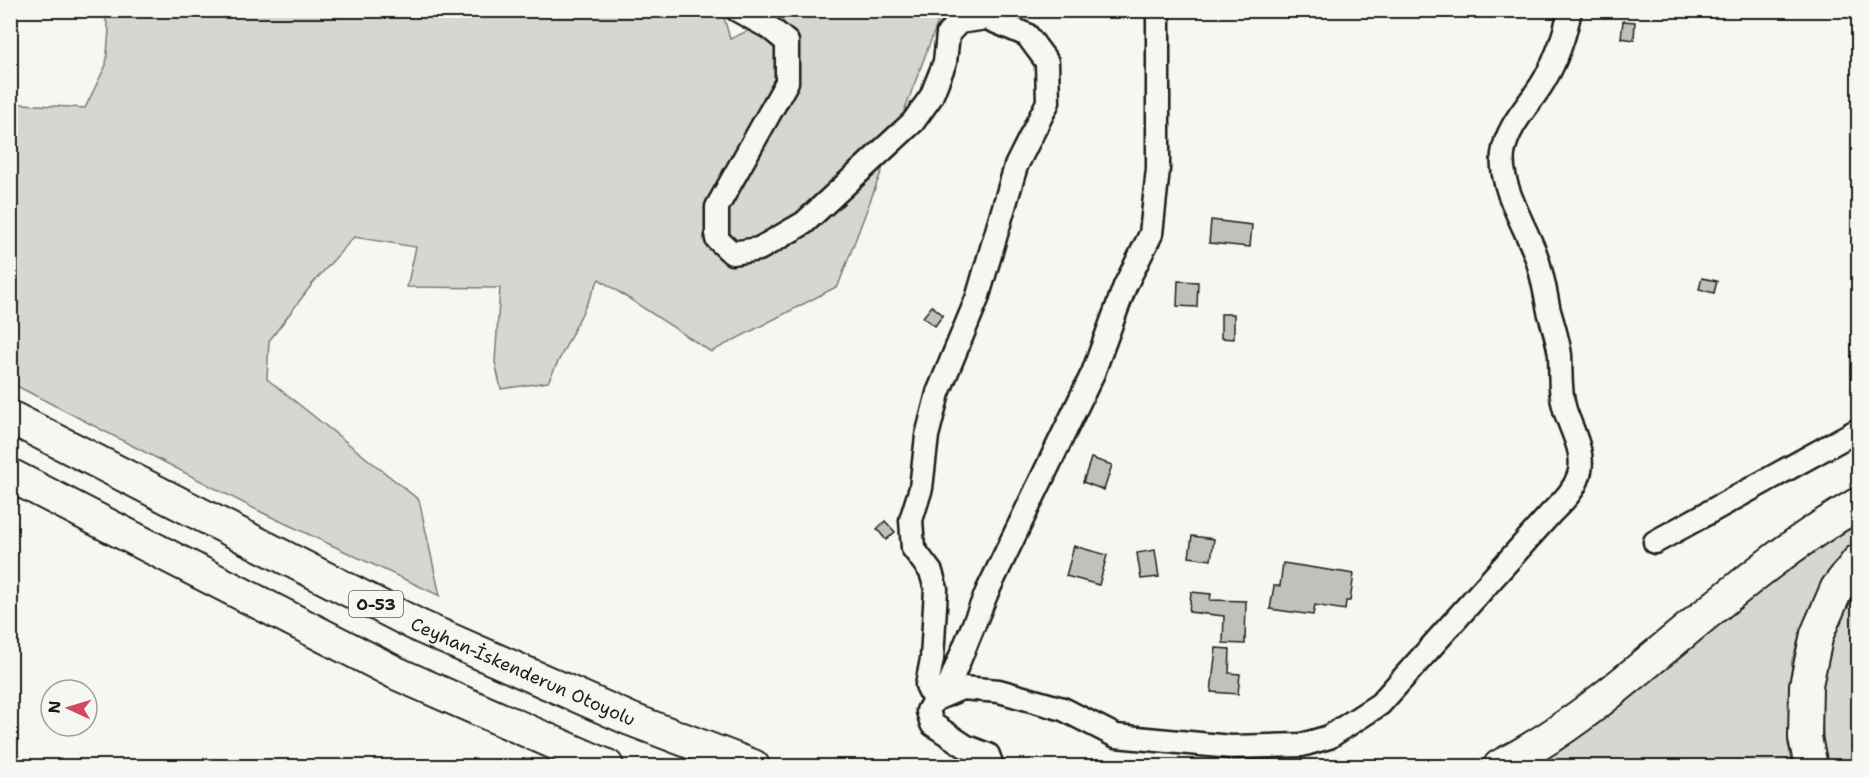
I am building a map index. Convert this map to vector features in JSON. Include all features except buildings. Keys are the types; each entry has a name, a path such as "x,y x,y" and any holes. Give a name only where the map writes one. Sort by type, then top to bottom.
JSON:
{"highway":[{"name":"Ceyhan-İskenderun Otoyolu","path":"10,417 421,627 630,719 753,766"},
{"path":"10,475 398,674 607,766"},
{"path":"1500,766 1580,718 1747,580 1817,528 1858,504"},
{"path":"1811,766 1805,738 1806,685 1817,634 1837,588 1858,561"},
{"path":"630,719 775,766"}],"street":[{"path":"737,10 770,28 787,42 788,82 717,207 717,239 732,253 759,249 804,223 913,122 931,97 945,62 948,34 959,22 987,18 1027,35 1047,62 1048,102 1016,166 977,300 938,393 927,436 921,488 911,520 913,548 931,572 936,590 932,659 927,685 940,698"},
{"path":"992,766 988,755 965,746 932,724 928,711 940,698 987,592 1094,373 1125,286 1151,234 1158,169 1158,10"},
{"path":"940,698 962,688 999,691 1063,709 1116,736 1231,747 1302,745 1329,737 1380,704 1552,512 1569,496 1580,475 1581,457 1564,407 1559,382 1560,354 1536,255 1508,187 1503,168 1503,152 1510,132 1523,109 1544,82 1560,50 1570,10"},
{"path":"1655,542 1858,430"}],"shaded area":[{"path":"722,10 730,39 792,11 942,11 838,286 711,352 599,279 548,382 501,389 495,362 500,288 407,287 416,247 354,237 313,283 269,341 267,379 419,500 440,596 263,513 11,383 10,99 22,104 85,108 106,65 109,30 103,11"},
{"path":"1858,524 1858,538 1852,543 1811,604 1792,660 1788,744 1794,766 1514,766 1715,624 1814,550"},
{"path":"1858,593 1858,766 1825,766 1821,704 1826,639"}]}
